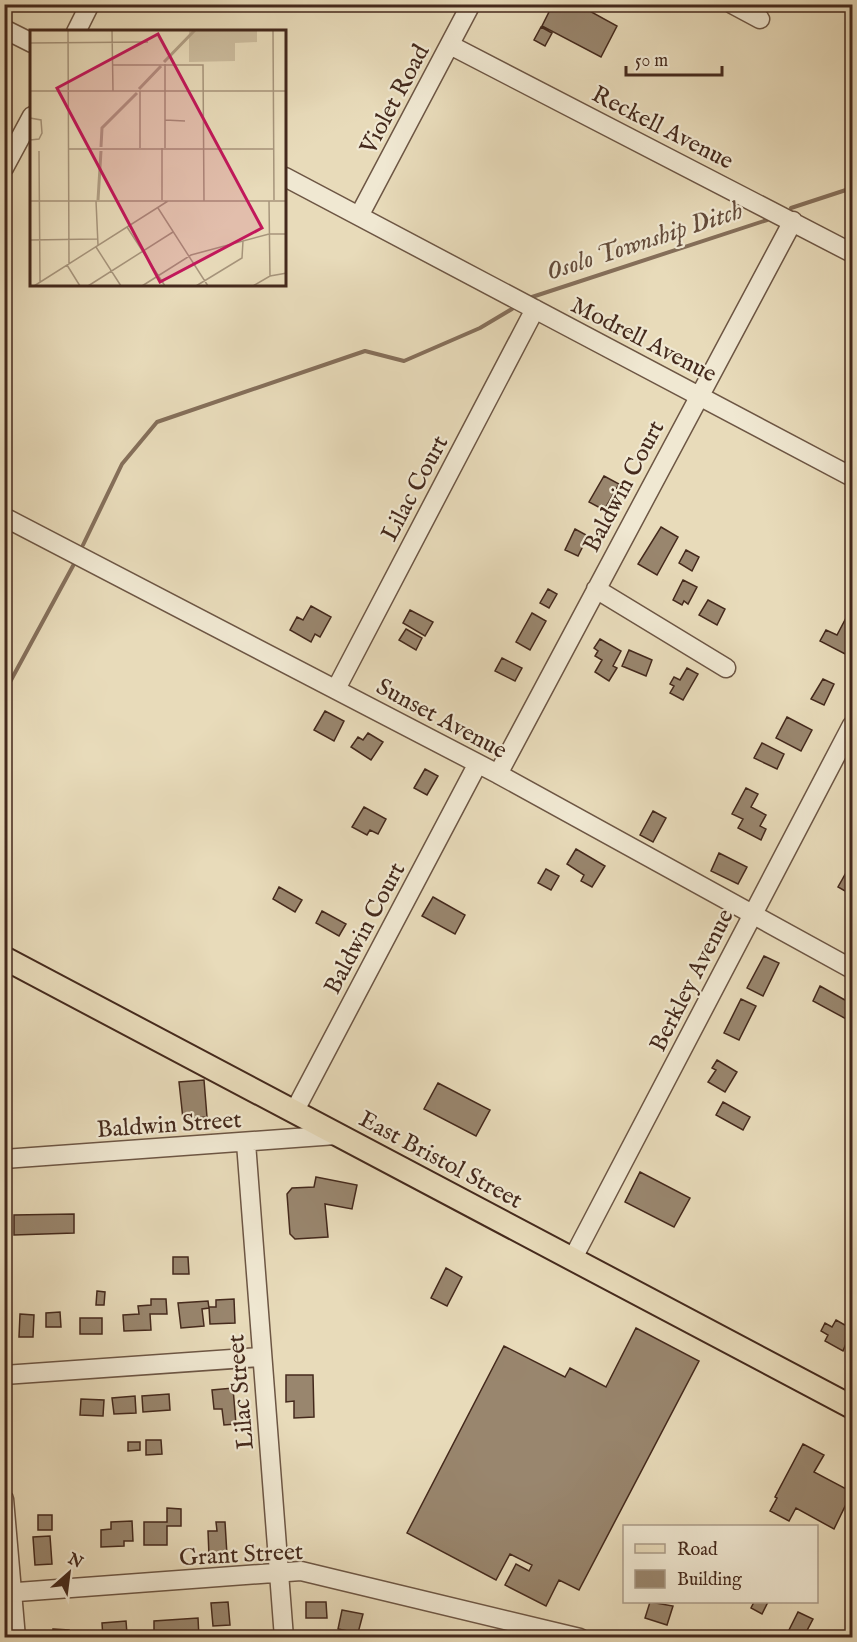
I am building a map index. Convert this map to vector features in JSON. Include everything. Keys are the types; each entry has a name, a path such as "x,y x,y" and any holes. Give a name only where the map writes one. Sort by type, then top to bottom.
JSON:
{"main road":[{"name":"East Bristol Street","path":"4,958 852,1407"}],"street":[{"path":"77,30 90,4"},
{"name":"Violet Road","path":"359,216 471,4"},
{"path":"732,4 760,19"},
{"path":"4,29 30,42"},
{"name":"Reckell Avenue","path":"450,45 793,220 852,253"},
{"path":"4,168 30,120"},
{"name":"Modrell Avenue","path":"286,178 699,394 852,477"},
{"name":"Baldwin Court","path":"498,774 793,220"},
{"name":"Lilac Court","path":"336,689 535,309"},
{"name":"Sunset Avenue","path":"4,517 498,774 852,969"},
{"path":"596,589 726,668"},
{"name":"Berkley Avenue","path":"573,1258 852,725"},
{"name":"Baldwin Court","path":"294,1112 477,765"},
{"name":"Baldwin Street","path":"4,1159 336,1135"},
{"name":"Lilac Street","path":"246,1143 284,1638"},
{"path":"4,1375 261,1357"},
{"path":"4,1500 9,1593 16,1638"},
{"name":"Grant Street","path":"9,1593 301,1570 580,1638"}],"building":[{"path":"553,4 577,4 617,26 601,57 542,26"},
{"path":"541,27 552,33 545,46 534,40"},
{"path":"604,476 619,484 604,510 589,502"},
{"path":"661,527 678,537 657,575 638,564"},
{"path":"575,529 588,536 578,556 565,550"},
{"path":"686,550 699,557 692,571 679,563"},
{"path":"683,580 697,587 688,604 684,601 682,605 673,600"},
{"path":"548,589 557,594 549,608 540,603"},
{"path":"708,600 725,609 717,625 699,615"},
{"path":"311,606 331,617 320,637 315,634 311,642 290,630 297,617 303,620"},
{"path":"410,610 433,622 425,636 403,623"},
{"path":"532,613 546,621 530,650 516,642"},
{"path":"847,616 852,619 852,636 849,642 852,644 852,650 849,656 820,641 826,630 837,635"},
{"path":"406,629 422,638 416,650 399,640"},
{"path":"600,639 621,651 613,666 617,668 609,681 595,672 602,660 595,656 598,651 594,648"},
{"path":"629,650 652,660 646,676 622,666"},
{"path":"502,658 522,668 515,681 495,671"},
{"path":"687,668 698,674 683,700 670,693 674,686 670,684 674,677 680,680"},
{"path":"823,679 834,684 824,705 811,699"},
{"path":"325,711 344,721 334,741 314,730"},
{"path":"787,717 812,730 801,751 776,738"},
{"path":"368,733 383,742 371,760 351,747 358,737 363,740"},
{"path":"762,743 784,754 777,769 754,758"},
{"path":"425,769 438,776 427,795 414,788"},
{"path":"746,788 758,794 751,807 766,815 760,826 766,829 761,840 738,828 743,819 732,814"},
{"path":"364,807 386,819 378,834 370,830 367,835 352,827"},
{"path":"653,811 666,818 653,842 640,835"},
{"path":"576,849 605,866 592,887 581,881 584,875 567,864"},
{"path":"719,853 747,867 738,884 711,871"},
{"path":"852,862 852,895 838,887"},
{"path":"546,869 559,876 551,890 538,883"},
{"path":"279,887 302,900 295,912 273,899"},
{"path":"433,897 465,915 455,934 422,916"},
{"path":"322,911 346,924 339,936 316,923"},
{"path":"764,956 779,963 763,996 747,988"},
{"path":"820,986 852,1004 850,1021 813,1001"},
{"path":"741,999 756,1006 739,1040 724,1033"},
{"path":"717,1060 737,1072 725,1092 708,1082 716,1070 712,1068"},
{"path":"204,1080 207,1117 183,1119 179,1082"},
{"path":"438,1083 490,1110 476,1136 424,1109"},
{"path":"723,1102 750,1117 743,1130 716,1115"},
{"path":"640,1172 690,1198 674,1227 625,1202"},
{"path":"316,1177 357,1185 352,1209 325,1204 328,1237 295,1239 290,1234 287,1194 292,1188 314,1187"},
{"path":"74,1214 74,1233 14,1235 14,1215"},
{"path":"173,1257 188,1257 189,1274 173,1274"},
{"path":"446,1268 462,1277 447,1306 431,1298"},
{"path":"97,1291 105,1292 104,1305 96,1305"},
{"path":"151,1299 166,1299 167,1314 150,1314 151,1330 124,1331 123,1315 139,1314 138,1306 151,1305"},
{"path":"234,1299 235,1323 210,1324 209,1307 216,1307 216,1300"},
{"path":"208,1301 209,1308 202,1309 204,1326 181,1328 178,1303"},
{"path":"60,1312 61,1327 46,1327 46,1313"},
{"path":"20,1314 34,1315 33,1337 19,1337"},
{"path":"80,1318 102,1318 102,1334 80,1334"},
{"path":"836,1320 852,1329 843,1351 825,1341 828,1335 821,1331 825,1323 832,1327"},
{"path":"636,1328 699,1361 579,1590 559,1580 546,1606 505,1585 516,1564 529,1571 532,1565 510,1554 496,1580 407,1533 504,1346 565,1377 570,1368 606,1387"},
{"path":"286,1375 313,1375 314,1417 294,1418 294,1401 286,1402"},
{"path":"233,1388 236,1424 224,1425 222,1409 214,1409 212,1390"},
{"path":"169,1394 170,1410 143,1412 142,1396"},
{"path":"135,1396 136,1413 114,1414 112,1398"},
{"path":"81,1399 104,1400 103,1416 80,1415"},
{"path":"146,1440 161,1440 162,1454 146,1455"},
{"path":"128,1442 140,1442 140,1450 128,1451"},
{"path":"803,1444 824,1455 814,1472 852,1492 834,1529 796,1508 789,1521 770,1511"},
{"path":"167,1508 181,1509 181,1526 167,1526 167,1545 144,1545 144,1522 167,1522"},
{"path":"38,1515 52,1515 52,1530 38,1530"},
{"path":"132,1521 133,1541 124,1541 124,1546 101,1547 101,1530 111,1529 111,1522"},
{"path":"216,1522 225,1522 227,1555 209,1556 208,1531 217,1531"},
{"path":"50,1536 52,1564 35,1565 33,1537"},
{"path":"228,1602 230,1625 213,1626 211,1603"},
{"path":"306,1602 326,1602 327,1618 306,1618"},
{"path":"650,1603 673,1606 667,1625 645,1618"},
{"path":"754,1603 768,1603 762,1614 751,1608"},
{"path":"342,1610 363,1614 358,1633 338,1629"},
{"path":"798,1612 813,1619 803,1638 785,1638"},
{"path":"198,1618 199,1638 154,1638 154,1621"},
{"path":"126,1621 127,1634 137,1633 137,1638 103,1638 102,1623"},
{"path":"53,1629 69,1630 69,1638 53,1638"}],"waterway":[{"name":"Osolo Township Ditch","path":"791,208 852,188"},
{"name":"Osolo Township Ditch","path":"532,297 767,220"},
{"name":"Osolo Township Ditch","path":"83,545 122,464 157,422 365,351 404,361 480,328 512,309"},
{"name":"Osolo Township Ditch","path":"4,693 74,564"}]}
